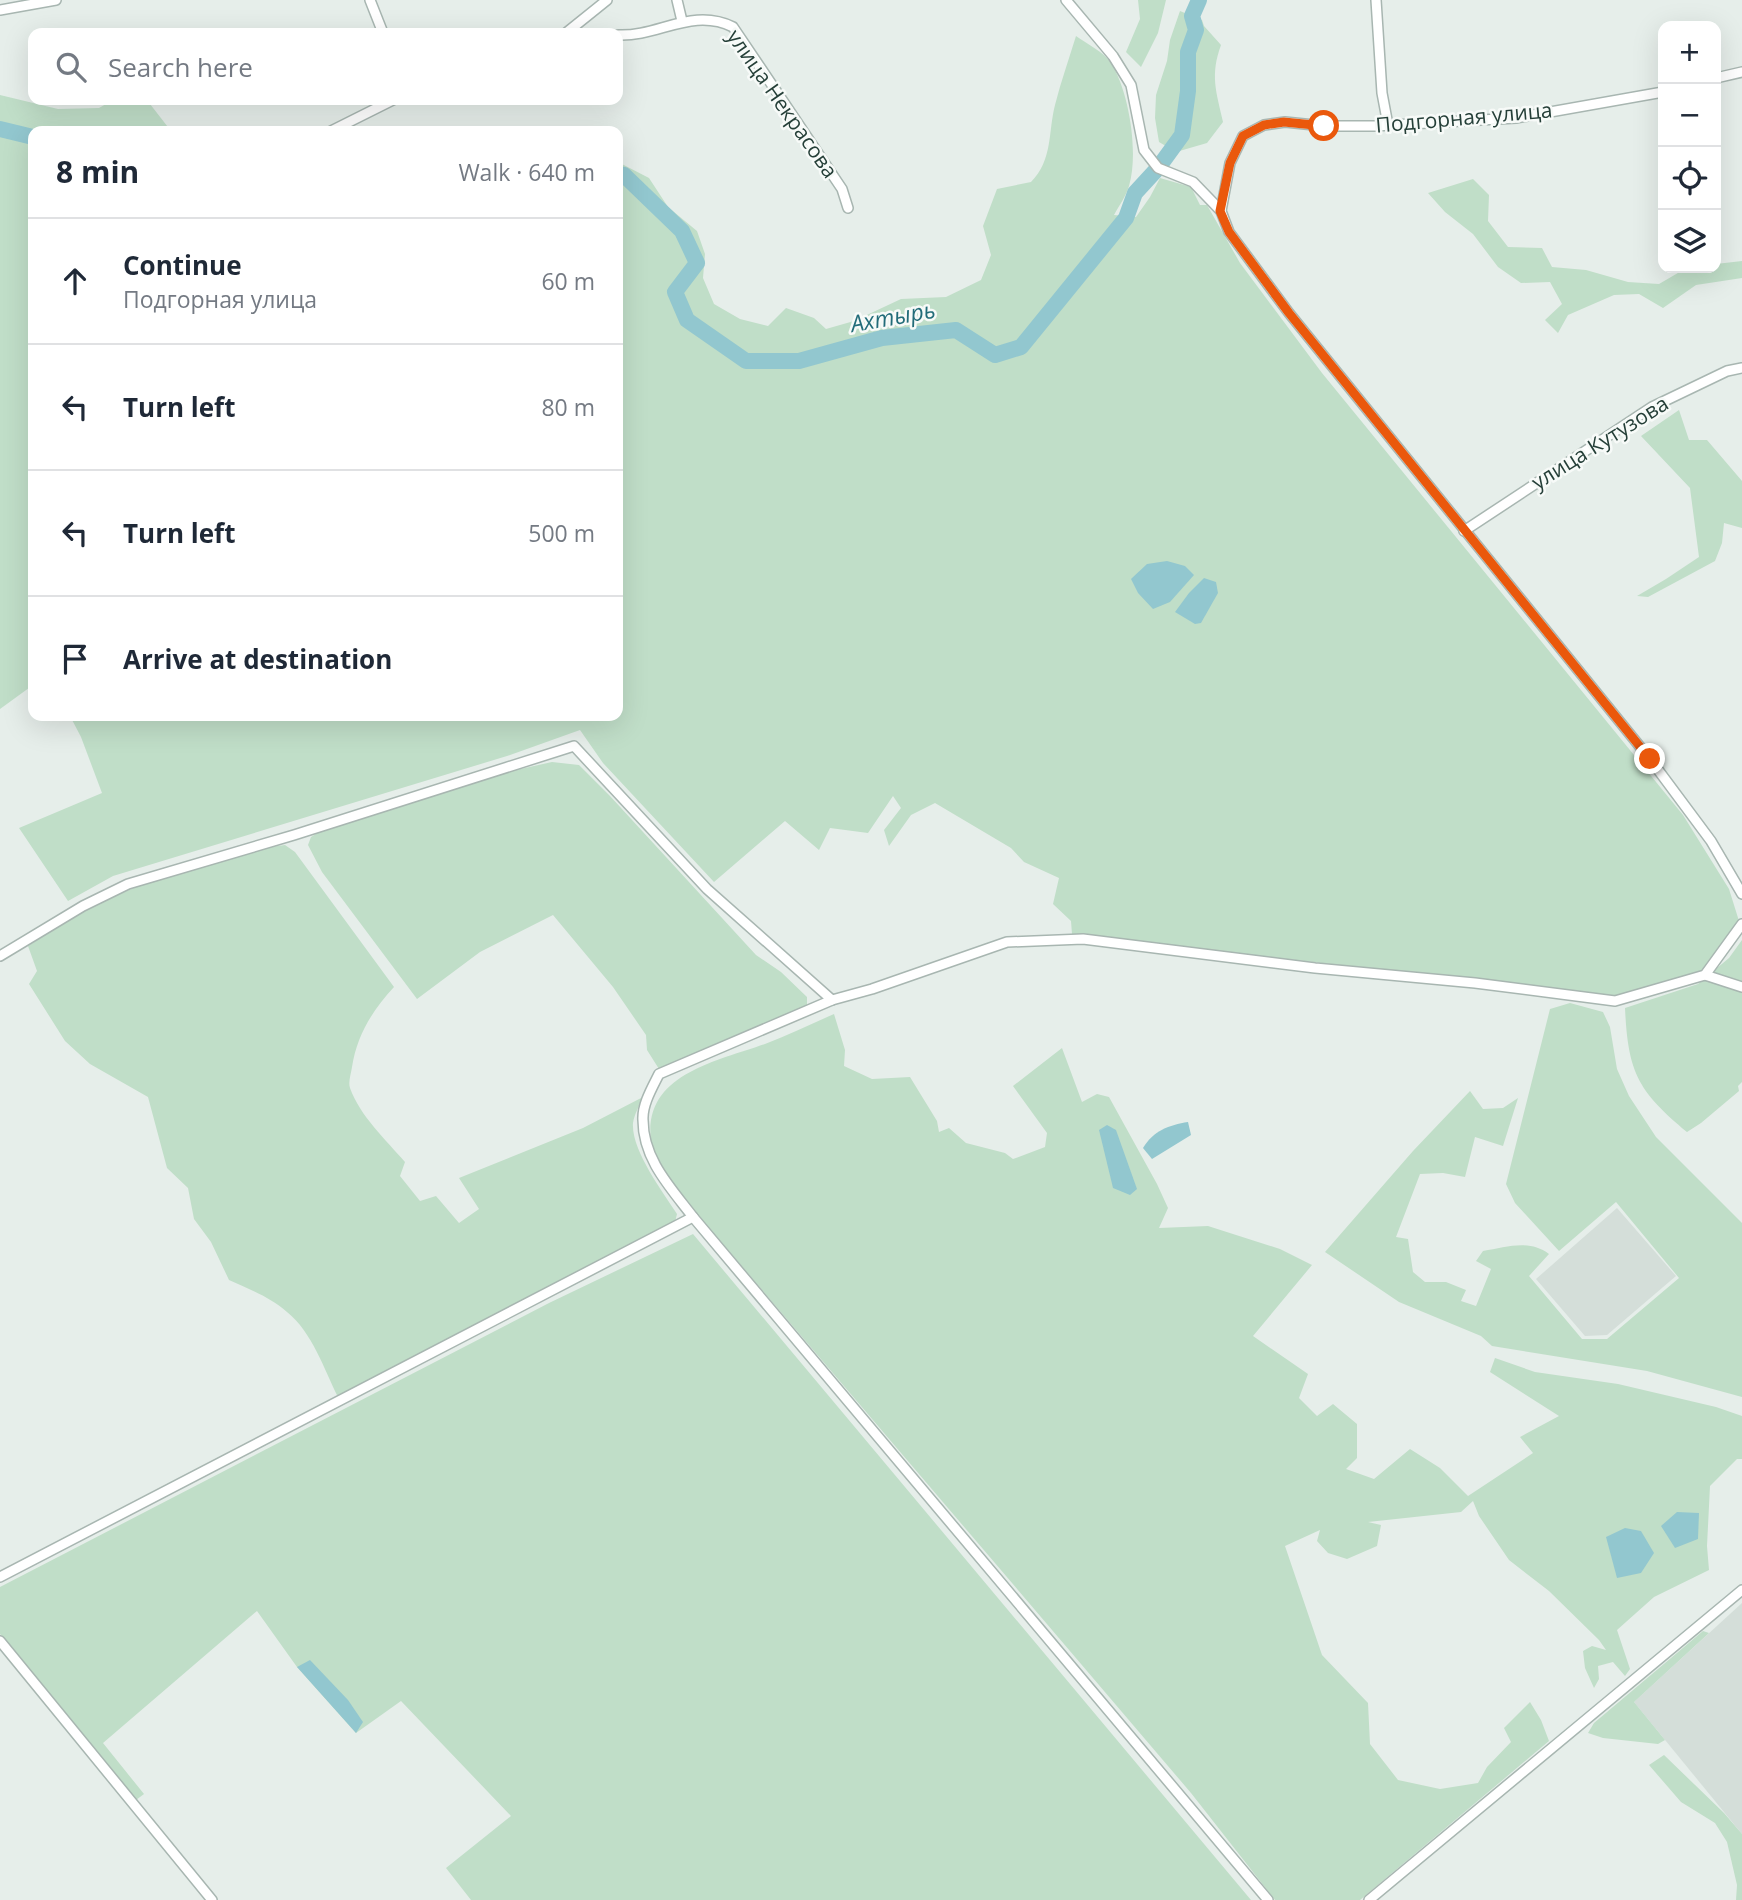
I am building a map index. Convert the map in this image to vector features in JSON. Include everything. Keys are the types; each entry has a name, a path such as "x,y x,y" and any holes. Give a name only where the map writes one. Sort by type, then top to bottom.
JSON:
{"street":[{"path":"0,10 56,0"},
{"path":"370,0 381,28"},
{"path":"573,28 607,0"},
{"path":"677,0 682,21"},
{"path":"1066,0 1114,56 1131,85 1144,150 1158,168 1193,182 1220,211 1229,232 1252,265 1650,759 1711,841 1742,894"},
{"path":"1376,0 1382,93 1388,125"},
{"name":"улица Некрасова","path":"623,35 682,21 720,21 733,27 842,189 848,208"},
{"path":"1721,77 1742,72"},
{"name":"Подгорная улица","path":"1220,211 1230,163 1243,136 1264,125 1284,122 1324,126 1388,125 1516,118 1658,93"},
{"path":"341,126 383,105"},
{"name":"улица Кутузова","path":"1464,531 1652,407 1727,371 1742,368"},
{"path":"0,956 83,906 128,884 294,835 574,746 707,889 832,1000"},
{"path":"1705,975 1742,924"},
{"path":"1268,1900 692,1217 649,1155 642,1119 648,1096 659,1074 832,1000 872,989 1007,942 1083,939 1615,1001 1705,975 1742,987"},
{"path":"0,1577 692,1217"},
{"path":"1369,1900 1742,1590"},
{"path":"0,1641 212,1900"}],"shaded area":[{"path":"1617,1208 1676,1276 1607,1335 1585,1336 1536,1279"},
{"path":"1742,1603 1742,1834 1634,1702"}],"green space":[{"path":"1138,0 1166,0 1158,33 1141,67 1126,52 1140,19"},
{"path":"1180,11 1202,20 1221,45 1215,74 1223,122 1207,143 1176,152 1159,142 1155,118 1156,95"},
{"path":"1076,36 1108,59 1123,89 1133,157 1128,190 1114,215 1136,217 1160,178 1191,187 1200,205 1207,205 1240,263 1322,373 1683,815 1729,889 1739,921 1702,971 1615,997 1072,934 1071,921 1053,904 1059,878 1024,862 1011,848 935,803 911,815 889,846 884,830 901,808 893,796 868,833 830,828 819,850 785,821 714,882 603,763 580,730 507,756 113,876 68,901 19,828 102,793 73,721 623,721 623,165 649,178 668,207 697,231 705,254 703,278 714,304 740,319 768,326 786,308 814,318 826,329 854,321 901,299 946,297 981,280 991,255 983,226 997,189 1031,182 1038,173 1049,145 1062,79"},
{"path":"0,95 28,102 28,105 58,109 151,105 167,126 28,126 28,689 0,709"},
{"path":"1473,179 1489,195 1488,221 1508,247 1542,248 1552,267 1586,270 1628,282 1659,284 1678,273 1721,273 1721,263 1742,261 1742,278 1696,285 1663,308 1639,294 1614,295 1568,315 1558,333 1545,320 1562,304 1550,282 1521,283 1498,267 1473,234 1445,212 1428,193"},
{"path":"1679,410 1689,440 1707,440 1742,481 1742,528 1724,523 1722,543 1715,561 1648,597 1637,596 1699,557 1690,488 1641,436"},
{"path":"552,762 579,765 756,955 781,972 807,997 807,1007 659,1069 647,1050 646,1035 613,987 553,915 480,952 417,999 322,872 308,845 311,837 330,825 488,776"},
{"path":"285,845 295,852 394,987 372,1014 362,1034 354,1055 349,1086 367,1118 405,1162 400,1176 420,1201 436,1196 459,1223 479,1209 459,1178 583,1128 643,1097 633,1123 637,1146 677,1214 675,1222 338,1397 317,1352 296,1320 274,1302 229,1280 211,1242 194,1219 188,1188 167,1168 148,1097 90,1064 65,1041 29,984 37,971 28,946 88,908 136,887 262,848"},
{"path":"1742,940 1742,1082 1738,1086 1739,1091 1687,1132 1657,1104 1639,1079 1629,1049 1625,1008 1698,984 1729,958"},
{"path":"1570,1003 1603,1012 1610,1027 1617,1069 1629,1096 1656,1137 1742,1223 1742,1397 1647,1371 1492,1346 1481,1336 1399,1302 1325,1252 1413,1151 1470,1091 1483,1109 1503,1108 1518,1098 1503,1146 1475,1137 1465,1177 1443,1173 1420,1174 1396,1237 1408,1239 1413,1272 1425,1282 1446,1282 1466,1290 1461,1301 1476,1306 1491,1269 1476,1261 1483,1251 1518,1245 1541,1249 1549,1254 1529,1276 1582,1339 1607,1339 1679,1278 1616,1202 1559,1251 1515,1203 1506,1184 1550,1009"},
{"path":"834,1014 845,1050 844,1066 872,1079 910,1077 937,1121 939,1132 949,1128 966,1143 1005,1153 1013,1159 1045,1147 1047,1133 1013,1086 1062,1048 1082,1102 1097,1094 1109,1097 1157,1184 1168,1208 1159,1228 1208,1226 1280,1249 1312,1265 1253,1336 1308,1374 1299,1398 1317,1416 1333,1404 1357,1424 1357,1458 1346,1469 1374,1479 1410,1449 1440,1468 1468,1496 1533,1453 1520,1437 1559,1416 1490,1372 1495,1358 1535,1372 1618,1384 1716,1407 1742,1416 1742,1459 1737,1459 1710,1486 1707,1546 1709,1570 1654,1597 1617,1630 1630,1669 1625,1676 1613,1662 1598,1666 1599,1679 1594,1688 1585,1668 1583,1651 1592,1646 1606,1650 1549,1591 1509,1560 1479,1516 1473,1501 1461,1512 1368,1522 1381,1525 1377,1546 1347,1559 1328,1553 1317,1541 1320,1530 1285,1546 1322,1655 1368,1703 1370,1744 1398,1780 1440,1789 1478,1783 1487,1767 1511,1742 1504,1728 1530,1702 1549,1741 1360,1900 1275,1900 1191,1793 676,1190 655,1159 650,1126 655,1106 667,1089 702,1066 765,1044"},
{"path":"693,1234 1251,1900 471,1900 446,1868 511,1816 401,1701 356,1733 297,1667 257,1611 103,1743 144,1794 136,1800 0,1634 0,1587 549,1303"},
{"path":"1703,1631 1709,1633 1634,1702 1665,1740 1658,1744 1603,1738 1588,1733 1594,1723"},
{"path":"1664,1755 1742,1834 1742,1900 1736,1900 1737,1885 1727,1842 1715,1823 1681,1802 1649,1765"}],"water":[{"path":"1167,561 1185,566 1194,575 1170,602 1153,609 1138,593 1131,579 1147,564"},
{"path":"1204,578 1216,582 1218,593 1201,623 1195,624 1175,612"},
{"path":"1188,1122 1191,1135 1152,1159 1143,1148 1162,1130"},
{"path":"1107,1125 1116,1130 1137,1189 1130,1195 1113,1188 1099,1130"},
{"path":"1677,1512 1699,1513 1698,1539 1675,1548 1661,1526"},
{"path":"1625,1528 1641,1531 1654,1553 1641,1573 1617,1578 1606,1537"},
{"path":"310,1660 348,1700 363,1722 356,1733 297,1667"}],"waterway":[{"name":"Ахтырь","path":"623,175 682,231 697,263 675,292 687,320 746,361 799,361 882,338 956,330 995,355 1021,347 1126,218 1135,193 1158,168 1182,135 1188,91 1188,52 1196,30 1192,16 1199,0"},
{"name":"Ахтырь","path":"0,129 28,136"}],"route":[{"path":"1324,126 1284,122 1264,125 1243,136 1230,163 1220,211 1229,232 1289,313 1650,759"}]}
